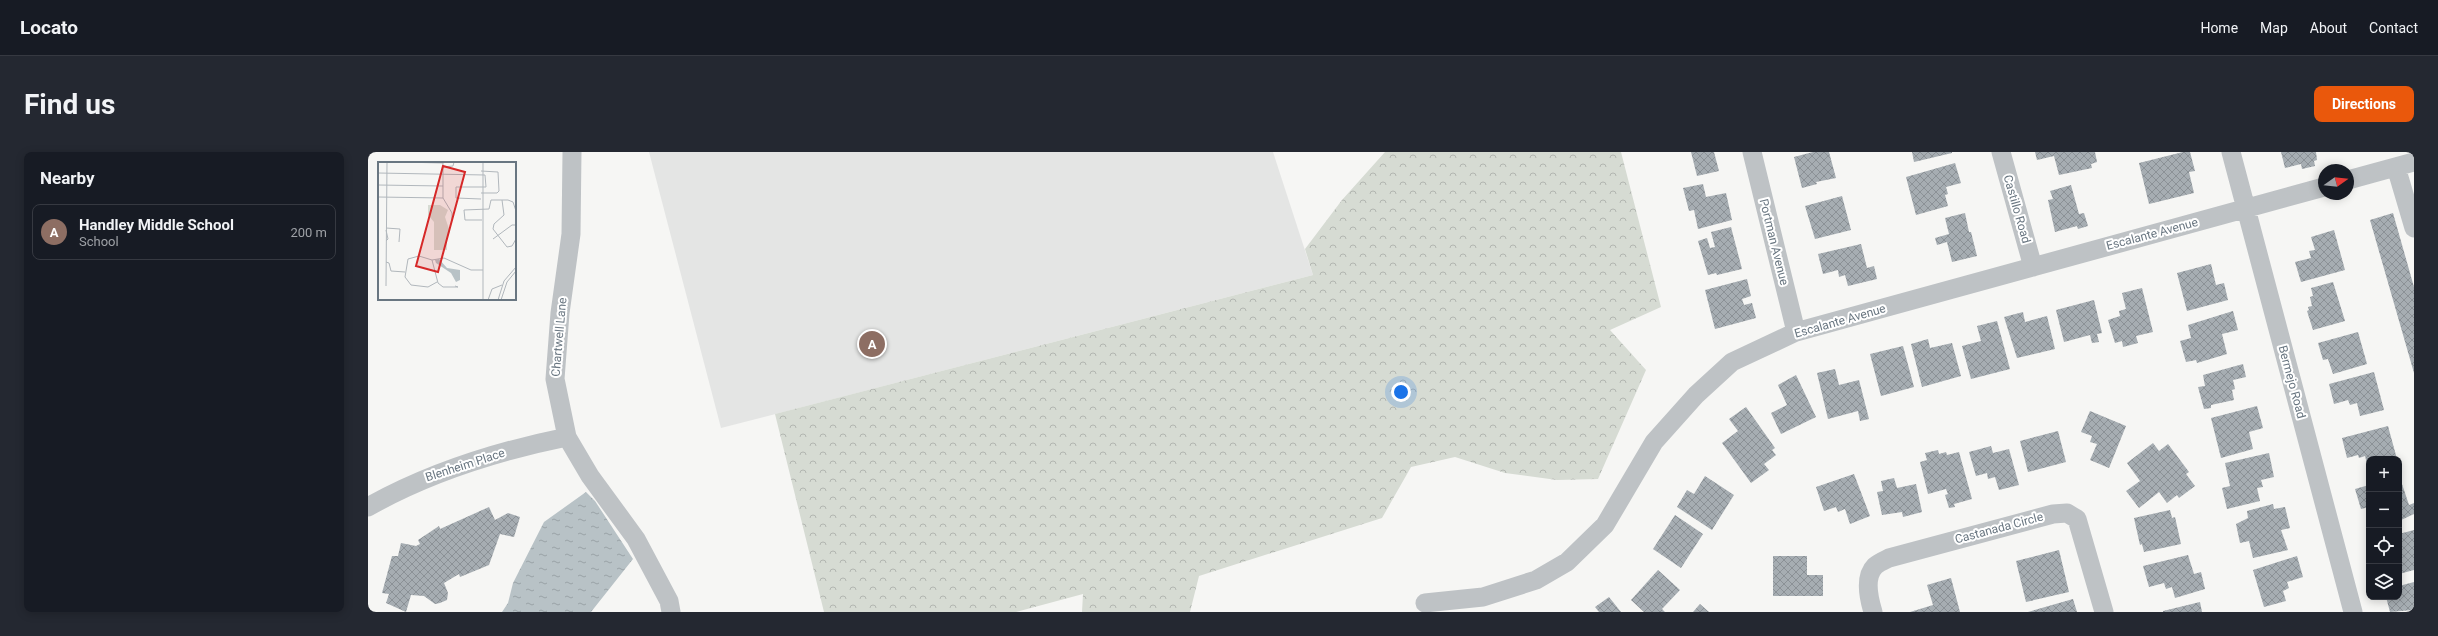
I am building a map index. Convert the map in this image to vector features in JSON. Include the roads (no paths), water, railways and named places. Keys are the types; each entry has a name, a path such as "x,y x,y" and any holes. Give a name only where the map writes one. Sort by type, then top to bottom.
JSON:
{"street":[{"name":"Chartwell Lane","path":"572,152 571,234 560,313 555,379 567,437 590,476 636,538 669,601 672,612"},
{"name":"Portman Avenue","path":"1752,152 1796,332"},
{"name":"Castillo Road","path":"2000,152 2032,267"},
{"name":"Bermejo Road","path":"2231,152 2353,612"},
{"path":"2354,178 2405,164 2414,228"},
{"name":"Escalante Avenue","path":"1425,603 1483,597 1536,580 1567,562 1605,526 1654,442 1696,395 1732,362 1796,332 2318,189"},
{"name":"Blenheim Place","path":"368,507 422,479 523,446 567,437"},
{"name":"Castanada Circle","path":"1873,612 1869,597 1869,578 1874,566 1889,558 2053,514 2067,513 2077,519 2104,612"}],"water":[{"path":"586,492 595,501 633,559 591,612 502,612 508,603 513,583 544,522"}],"place":[{"name":"Handley Middle School","path":"872,344"}]}
